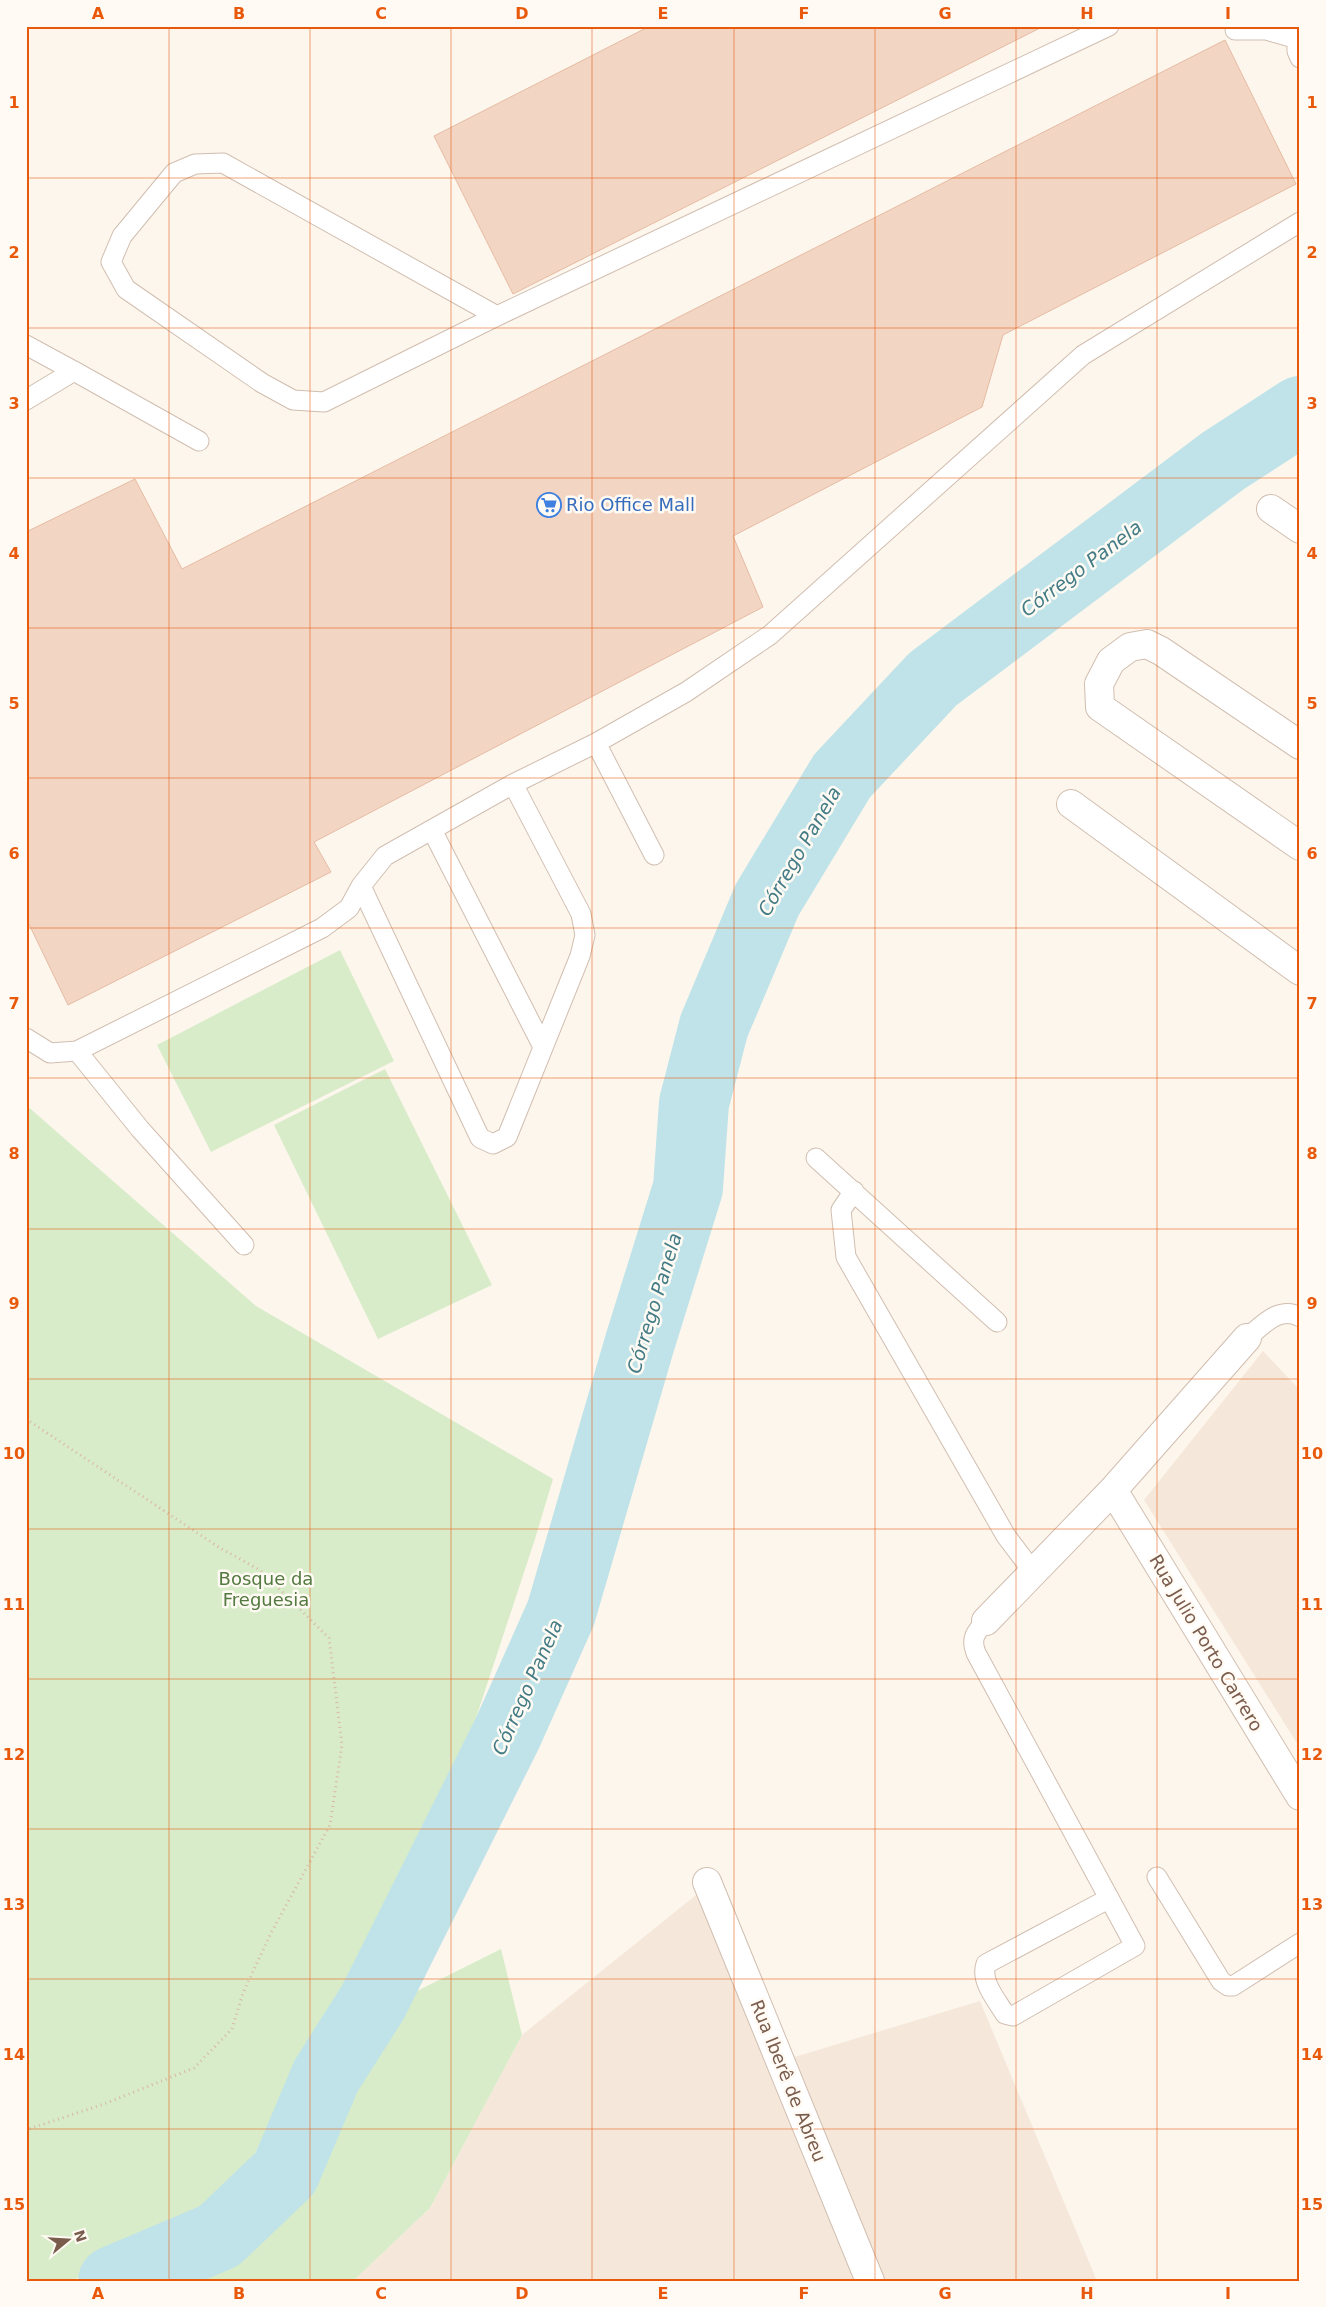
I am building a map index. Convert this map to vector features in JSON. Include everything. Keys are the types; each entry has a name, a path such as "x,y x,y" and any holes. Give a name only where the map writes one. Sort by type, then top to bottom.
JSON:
{"street":[{"path":"1271,509 1300,529"},
{"path":"1300,745 1161,651 1147,644 1130,647 1111,661 1099,684 1100,707 1300,846"},
{"path":"1071,804 1300,971"},
{"path":"986,1620 1113,1490 1247,1338"},
{"name":"Rua Julio Porto Carrero","path":"1113,1490 1300,1796"},
{"name":"Rua Iberê de Abreu","path":"707,1882 870,2281"}],"lane":[{"path":"497,316 223,163 196,164 174,173 122,236 111,262 126,289 262,383 293,400 324,402 497,316 1108,26"},
{"path":"1235,30 1266,30 1298,37 1296,51 1300,58"},
{"path":"26,1038 50,1053 77,1051 322,928 350,908 361,886 385,856 512,784 596,743 686,692 770,635 1083,355 1300,222"},
{"path":"26,345 199,441"},
{"path":"26,400 74,371"},
{"path":"596,743 654,855"},
{"path":"361,886 480,1138 493,1144 506,1137 580,956 585,935 581,914 512,784"},
{"path":"432,830 543,1047"},
{"path":"77,1051 140,1129 244,1245"},
{"path":"816,1158 997,1322"},
{"path":"854,1191 840,1210 846,1257 1006,1536 1034,1573"},
{"path":"1247,1338 1278,1314 1294,1314 1300,1317"},
{"path":"986,1620 973,1635 973,1646 976,1653 1135,1946 1013,2016 1004,2014 985,1979 986,1964 1108,1898"},
{"path":"1156,1877 1221,1981 1228,1986 1233,1986 1300,1943"}],"path":[{"path":"26,1419 220,1548 260,1570 329,1638 342,1745 330,1825 271,1933 243,1993 232,2030 194,2068 104,2104 26,2130"}],"shaded area":[{"path":"1263,1351 1300,1390 1300,1748 1144,1500"},
{"path":"706,1887 788,2059 980,2001 1097,2281 353,2281 430,2208 522,2035"}],"green space":[{"path":"340,950 394,1061 211,1152 157,1045"},
{"path":"385,1069 492,1285 378,1339 274,1125"},
{"name":"Bosque da Freguesia","path":"26,1105 256,1306 553,1479 443,1818 239,2182 147,2257 68,2281 26,2281"},
{"path":"501,1949 522,2035 430,2208 353,2281 135,2281 305,2135 403,1998"}],"water":[{"path":"1300,398 1300,424 1166,504 1255,429"}],"building":[{"path":"650,26 1044,26 513,294 434,136"},
{"name":"Rio Office Mall","path":"1225,40 1296,184 1003,335 982,407 733,536 763,607 314,842 331,872 68,1005 26,918 26,532 135,479 182,569"}],"waterway":[{"name":"Córrego Panela","path":"113,2281 219,2236 285,2173 326,2076 373,2002 507,1734 561,1613 640,1342 688,1188 694,1103 714,1026 767,900 842,776 933,679 1223,461 1300,411"}],"place":[{"name":"Rio Office Mall","path":"549,505"}]}
